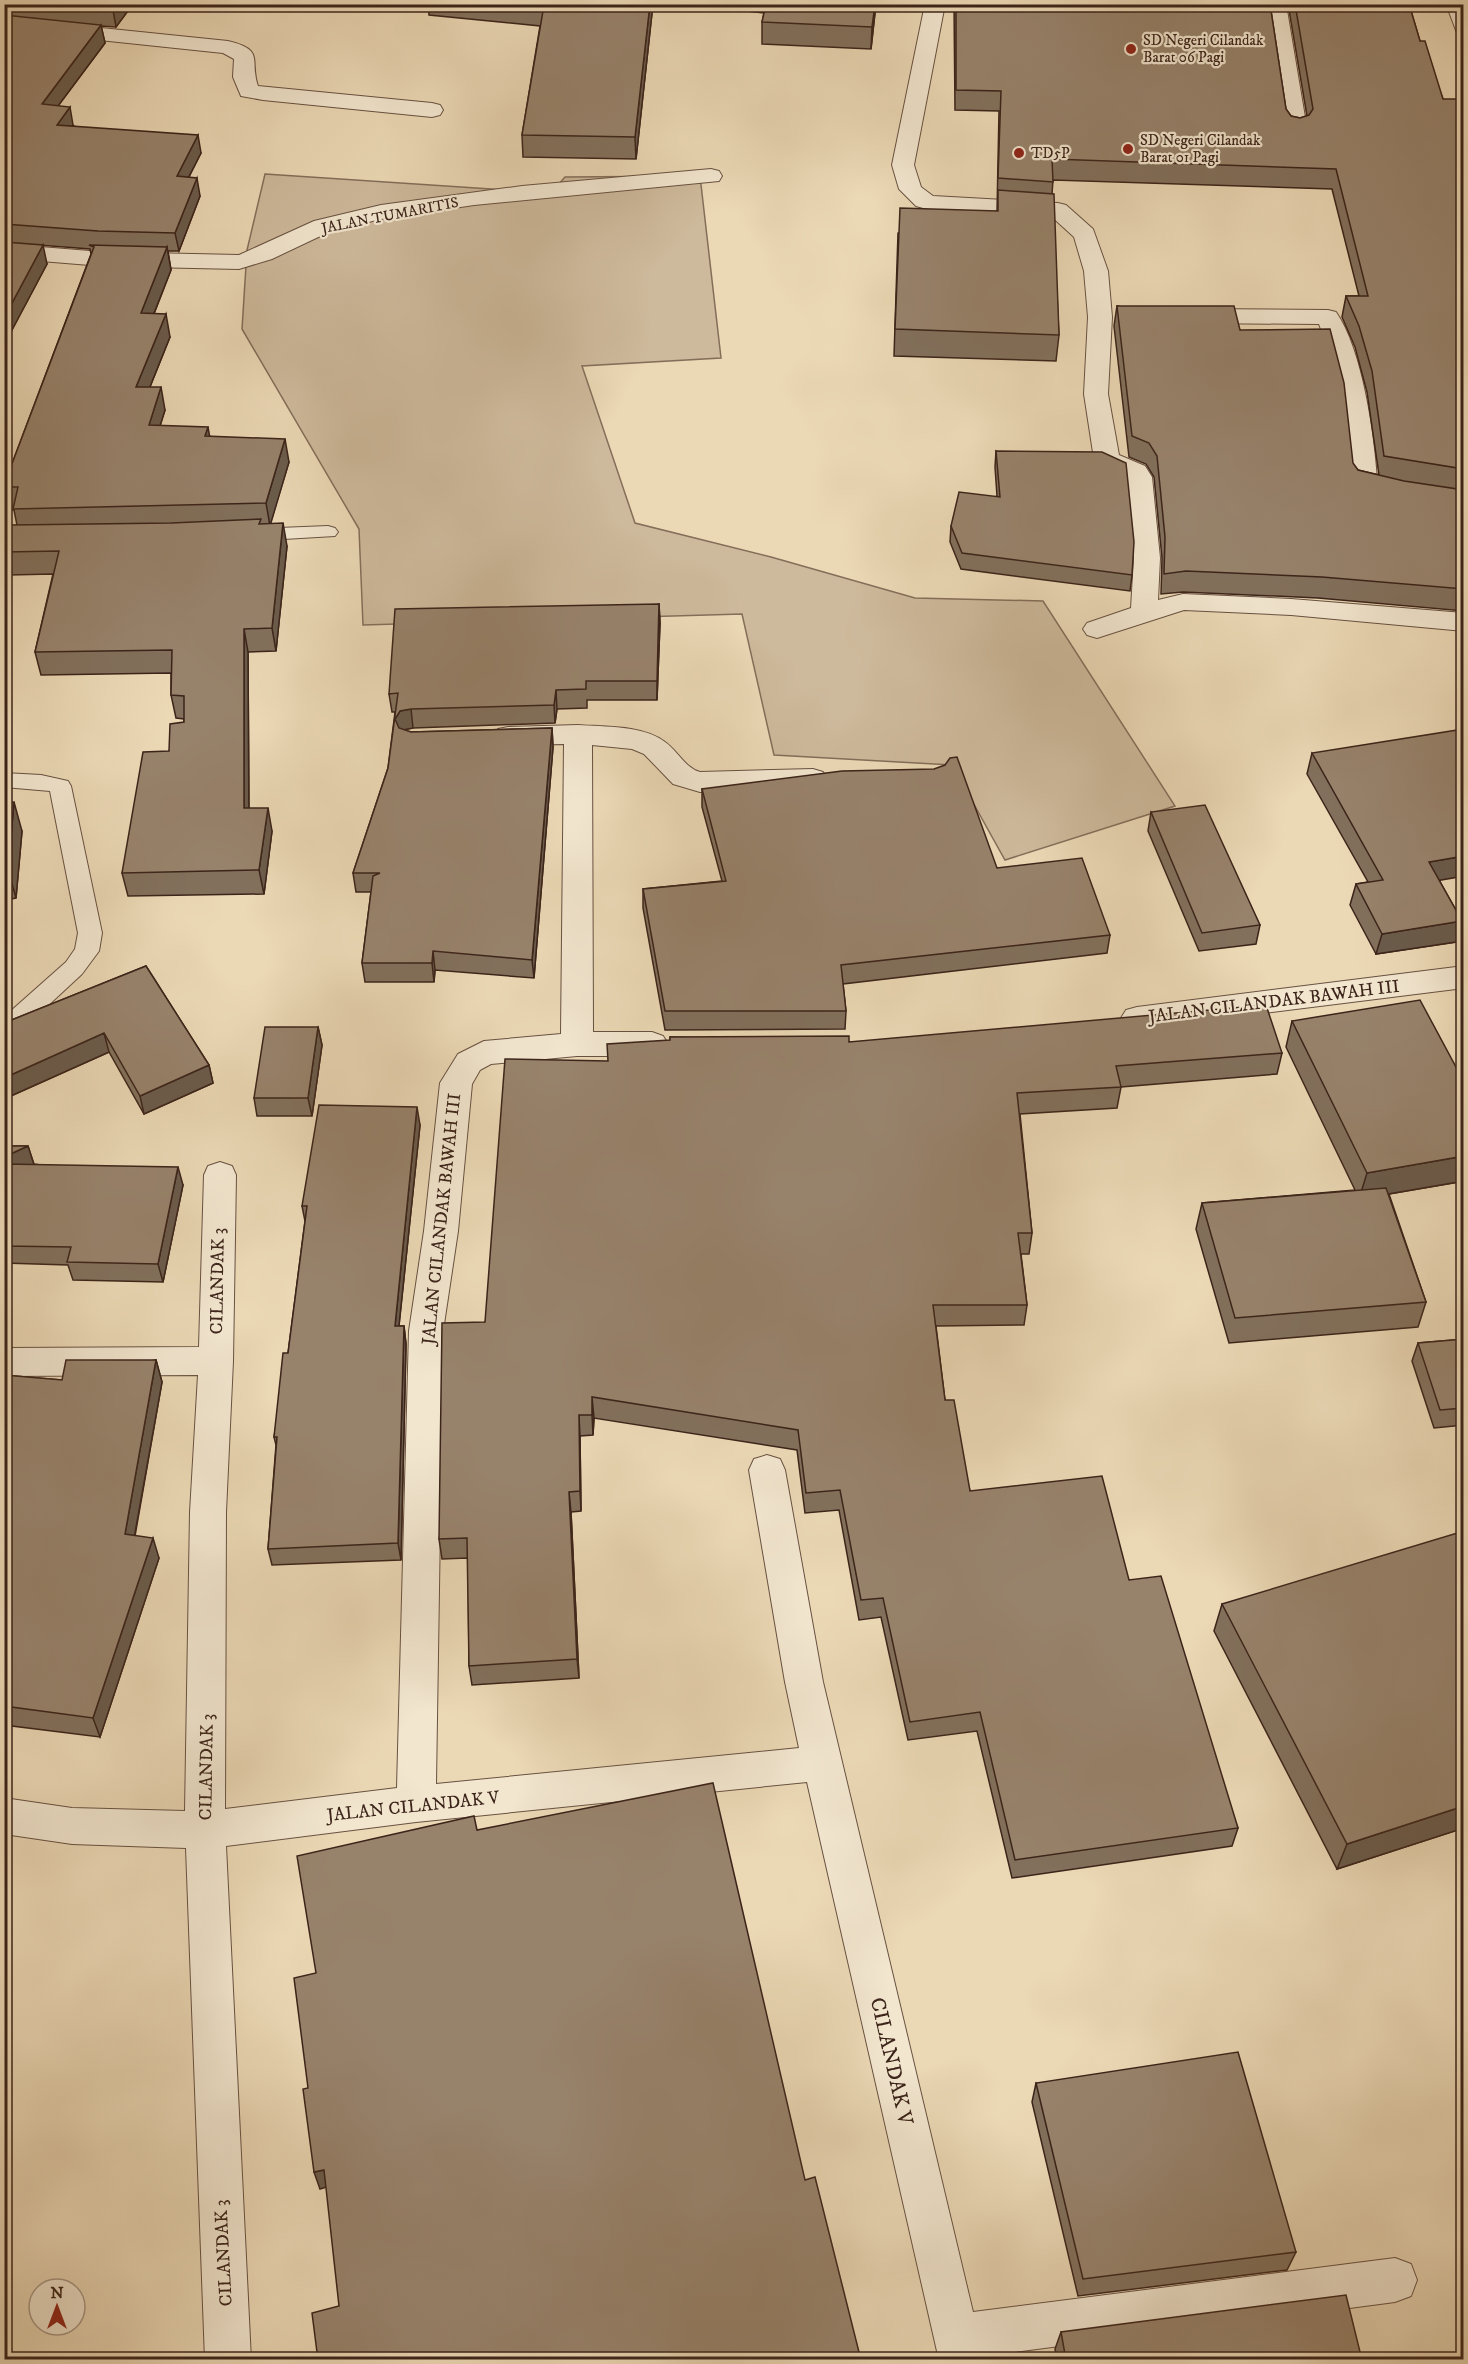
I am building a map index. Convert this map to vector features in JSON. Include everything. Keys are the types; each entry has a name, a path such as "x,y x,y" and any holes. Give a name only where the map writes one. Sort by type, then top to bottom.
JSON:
{"street":[{"path":"4,22 18,4"},
{"path":"935,4 903,165 904,179 919,200 930,203 1058,210 1084,234 1112,317 1096,394 1107,459 1136,471 1140,477 1148,558 1144,613"},
{"path":"1276,4 1296,129"},
{"path":"1456,4 1464,29"},
{"path":"4,22 228,46 245,56 244,77 249,91 432,110"},
{"name":"JALAN TUMARITIS","path":"4,251 102,259 239,262 258,258 317,228 356,218 459,201 711,176"},
{"path":"1167,316 1328,317 1341,349 1354,397 1363,450 1364,484 1400,492 1464,501"},
{"path":"1097,628 1183,602 1291,607 1464,622"},
{"path":"484,737 578,734 636,740 654,747 683,777 700,782 838,778"},
{"path":"577,1044 578,734"},
{"name":"JALAN CILANDAK BAWAH III","path":"1106,1022 1464,977"},
{"name":"JALAN CILANDAK BAWAH III","path":"416,1804 426,1331 441,1231 456,1083 469,1062 484,1053 577,1044 683,1044"},
{"name":"CILANDAK 3","path":"220,1174 216,1361 208,1512 205,1830 228,2360"},
{"path":"4,1362 216,1361"},
{"name":"CILANDAK V","path":"767,1470 804,1682 960,2348"},
{"name":"JALAN CILANDAK V","path":"4,1816 72,1826 205,1830 416,1804 822,1763"},
{"path":"960,2348 1395,2280"}],"lane":[{"path":"234,536 328,532"},
{"path":"4,780 41,782 60,786 90,933 87,951 74,968 4,1032"}],"shaded area":[{"path":"265,174 551,193 565,177 700,176 721,358 582,366 635,523 771,557 915,598 1043,601 1175,806 1005,860 952,765 774,755 742,614 363,625 359,529 242,329 247,250"}],"building":[{"path":"63,4 117,4 113,10"},
{"path":"537,4 650,4 635,137 522,135 544,5"},
{"path":"766,4 875,4 872,27 762,22"},
{"path":"956,4 1270,4 1286,109 1291,116 1300,118 1309,115 1313,109 1295,4 1409,4 1420,41 1425,41 1443,99 1457,99 1464,123 1464,469 1384,456 1372,371 1359,326 1346,296 1368,296 1336,169 1052,159 1053,182 998,178 1001,91 956,90"},
{"path":"4,15 101,25 42,104 70,107 57,125 198,135 177,176 197,178 175,233 98,231 4,224"},
{"path":"998,190 1054,194 1059,335 895,329 900,208 998,211"},
{"path":"4,242 43,245 4,318"},
{"path":"89,245 167,247 141,313 166,314 136,387 161,387 149,425 208,427 205,436 285,439 266,503 13,509 18,487 4,487 4,485 94,247"},
{"path":"1117,306 1234,306 1240,330 1330,329 1344,383 1353,463 1358,470 1404,481 1464,490 1464,589 1322,577 1186,571 1164,574 1165,537 1157,456 1149,443 1132,436"},
{"path":"996,451 1102,452 1126,463 1134,542 1132,575 962,553 951,526 959,492 1000,497"},
{"path":"261,519 259,524 283,523 272,628 244,629 244,808 268,808 259,870 122,873 143,752 169,751 170,724 184,722 184,696 171,695 172,650 35,652 59,551 4,552 9,525 171,523"},
{"path":"659,604 657,681 586,681 586,689 556,690 554,705 400,711 395,719 399,728 411,732 552,728 532,960 433,951 432,963 362,963 373,876 380,873 353,873 388,768 398,693 389,694 395,609"},
{"path":"1464,729 1464,856 1429,862 1462,921 1382,934 1356,884 1383,880 1312,753"},
{"path":"957,757 997,868 1082,858 1110,935 841,965 846,1011 665,1011 643,889 726,881 702,789 842,771 934,769 945,765 950,758"},
{"path":"14,802 8,870 4,870 4,803"},
{"path":"1205,805 1260,925 1202,933 1151,812"},
{"path":"146,966 209,1065 140,1096 104,1033 4,1078 4,1023"},
{"path":"1420,1000 1464,1082 1464,1156 1367,1173 1292,1021"},
{"path":"1266,1005 1282,1053 1116,1066 1121,1087 1017,1093 1032,1233 1018,1233 1027,1305 933,1305 945,1400 954,1400 970,1491 1102,1476 1129,1580 1161,1576 1238,1828 1015,1860 980,1712 910,1722 883,1598 861,1600 840,1490 806,1493 798,1430 592,1397 592,1415 579,1415 580,1491 569,1492 577,1659 469,1666 467,1538 439,1539 442,1323 485,1322 505,1059 608,1061 607,1044 670,1040 670,1037 849,1036 849,1042"},
{"path":"265,1027 318,1027 308,1098 254,1098"},
{"path":"319,1105 417,1107 395,1326 404,1326 398,1543 268,1549 277,1437 274,1437 283,1353 288,1353 307,1206 302,1206"},
{"path":"4,1146 28,1146 4,1157"},
{"path":"4,1164 178,1167 158,1264 67,1262 71,1247 4,1246"},
{"path":"1386,1188 1426,1302 1235,1318 1202,1203"},
{"path":"1464,1339 1464,1408 1440,1410 1418,1343"},
{"path":"66,1360 156,1360 125,1534 153,1538 93,1718 4,1706 4,1375 62,1380"},
{"path":"1464,1531 1464,1806 1347,1844 1222,1604"},
{"path":"713,1783 805,2180 815,2177 861,2360 595,2360 594,2356 580,2360 318,2360 312,2313 339,2306 324,2170 314,2172 303,2089 308,2088 294,1978 316,1973 297,1856 474,1816 477,1830"},
{"path":"1238,2052 1296,2252 1083,2279 1036,2083"},
{"path":"1346,2295 1362,2360 1066,2360 1061,2332"}],"place":[{"name":"SD Negeri Cilandak Barat 06 Pagi","path":"1131,49"},
{"name":"SD Negeri Cilandak Barat 01 Pagi","path":"1128,149"},
{"name":"TD5P","path":"1019,153"}]}
